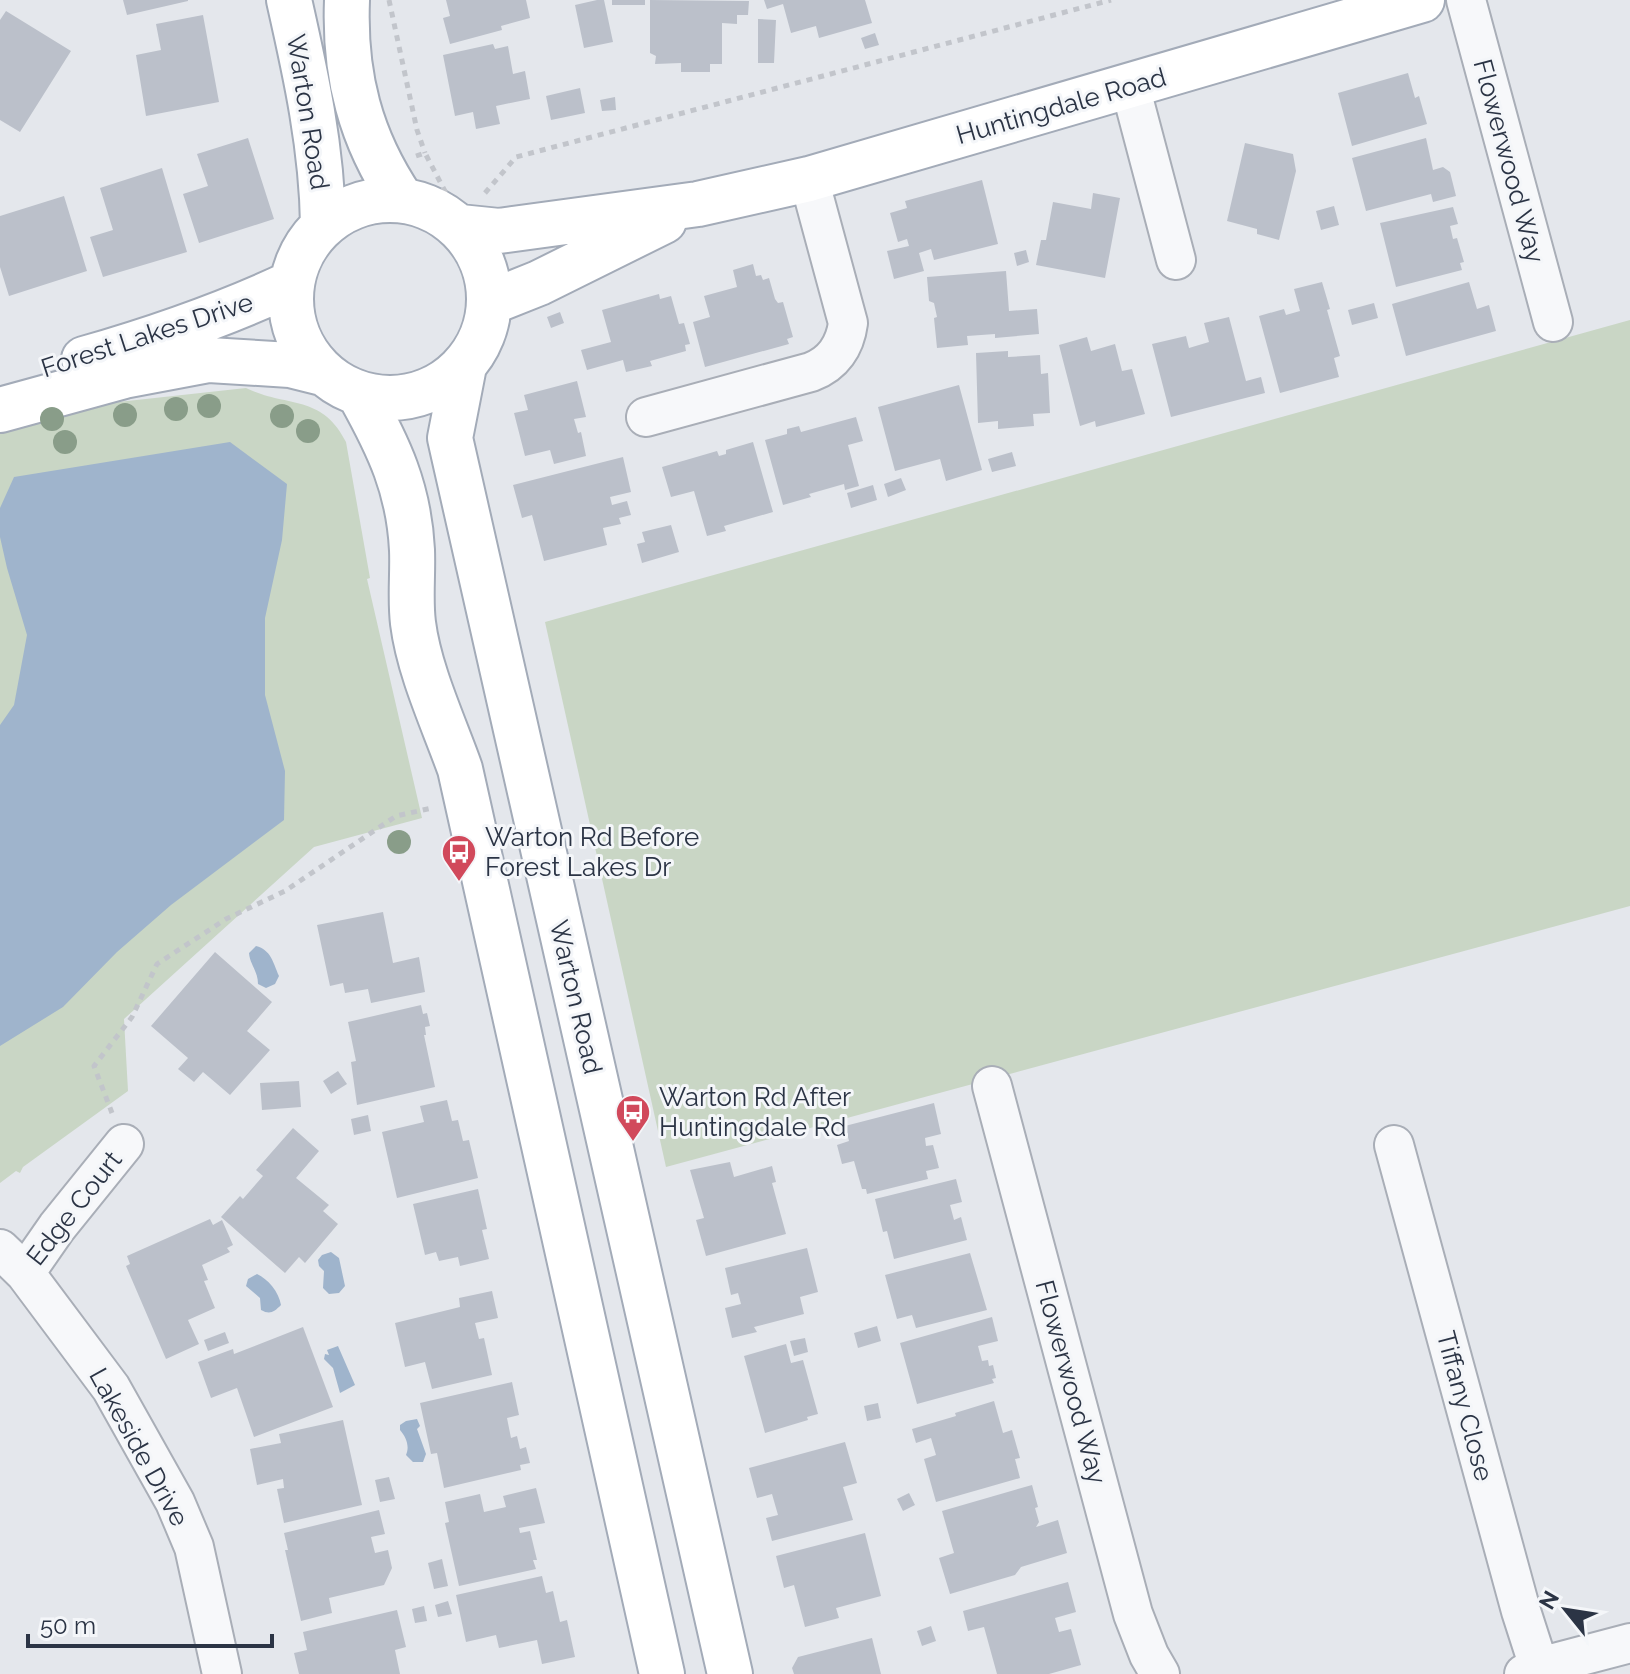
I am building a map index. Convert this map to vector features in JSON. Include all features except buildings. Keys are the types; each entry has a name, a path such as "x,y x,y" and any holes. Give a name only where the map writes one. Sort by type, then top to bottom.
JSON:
{"main road":[{"name":"Warton Road","path":"289,0 314,112 323,186 323,225"},
{"name":"Warton Road","path":"347,0 353,89 367,139 381,168 404,180 433,209 466,207 476,249 487,275 489,303 482,337 464,366 442,384 416,395 388,399 360,395 322,373 302,347 292,316 292,283 302,252 323,225 347,209 374,200 404,180"},
{"name":"Huntingdale Road","path":"466,207 499,231 698,204 809,179 1422,0"},
{"name":"Huntingdale Road","path":"489,303 539,283 698,204"},
{"name":"Forest Lakes Drive","path":"0,382 119,349 259,299 292,283"},
{"name":"Forest Lakes Drive","path":"0,410 124,376 209,360 290,365 322,373"},
{"name":"Warton Road","path":"464,366 450,438 730,1674"},
{"path":"360,395 390,450 406,503 412,549 413,623 418,648 460,769 662,1674"}],"street":[{"name":"Flowerwood Way","path":"1466,0 1553,322"},
{"path":"1130,86 1176,260"},
{"path":"646,417 811,372 821,368 839,350 848,323 809,179"},
{"name":"Flowerwood Way","path":"992,1086 1133,1614 1160,1674"},
{"name":"Edge Court","path":"12,1261 57,1227 124,1144"},
{"name":"Tiffany Close","path":"1394,1145 1516,1596 1531,1670"},
{"name":"Lakeside Drive","path":"12,1261 111,1388 175,1502 194,1547 222,1674"},
{"path":"1531,1670 1630,1643"}],"path":[{"path":"389,0 417,130 425,153 446,195 466,207 516,157 1111,0"},
{"path":"404,180 425,153"},
{"path":"124,1144 94,1066 132,1017 157,964 226,919 285,891 396,816 432,808"}],"green space":[{"path":"1630,320 1630,906 666,1167 545,622"},
{"path":"246,388 315,409 337,427 346,442 370,578 367,579 422,818 314,847 124,1019 128,1091 23,1167 20,1173 16,1171 0,1183 0,426 100,404"}],"water":[{"path":"230,442 287,484 282,540 265,618 265,695 285,771 284,820 171,905 117,952 63,1007 0,1046 0,725 14,705 27,635 0,537 0,508 14,477"},
{"path":"256,946 268,954 279,976 275,984 266,988 258,984 249,953"},
{"path":"331,1252 339,1258 345,1286 339,1293 329,1294 323,1288 324,1271 318,1260"},
{"path":"257,1274 272,1286 280,1300 281,1305 272,1312 261,1310 260,1298 246,1286 248,1279"},
{"path":"338,1346 355,1385 340,1393 333,1368 324,1359 325,1354 329,1355 327,1350"},
{"path":"417,1419 420,1426 417,1429 426,1454 423,1462 413,1462 406,1455 407,1442 400,1430 400,1425 406,1421"}],"place":[{"name":"Warton Rd Before Forest Lakes Dr","path":"459,883"},
{"name":"Warton Rd After Huntingdale Rd","path":"633,1143"}]}
